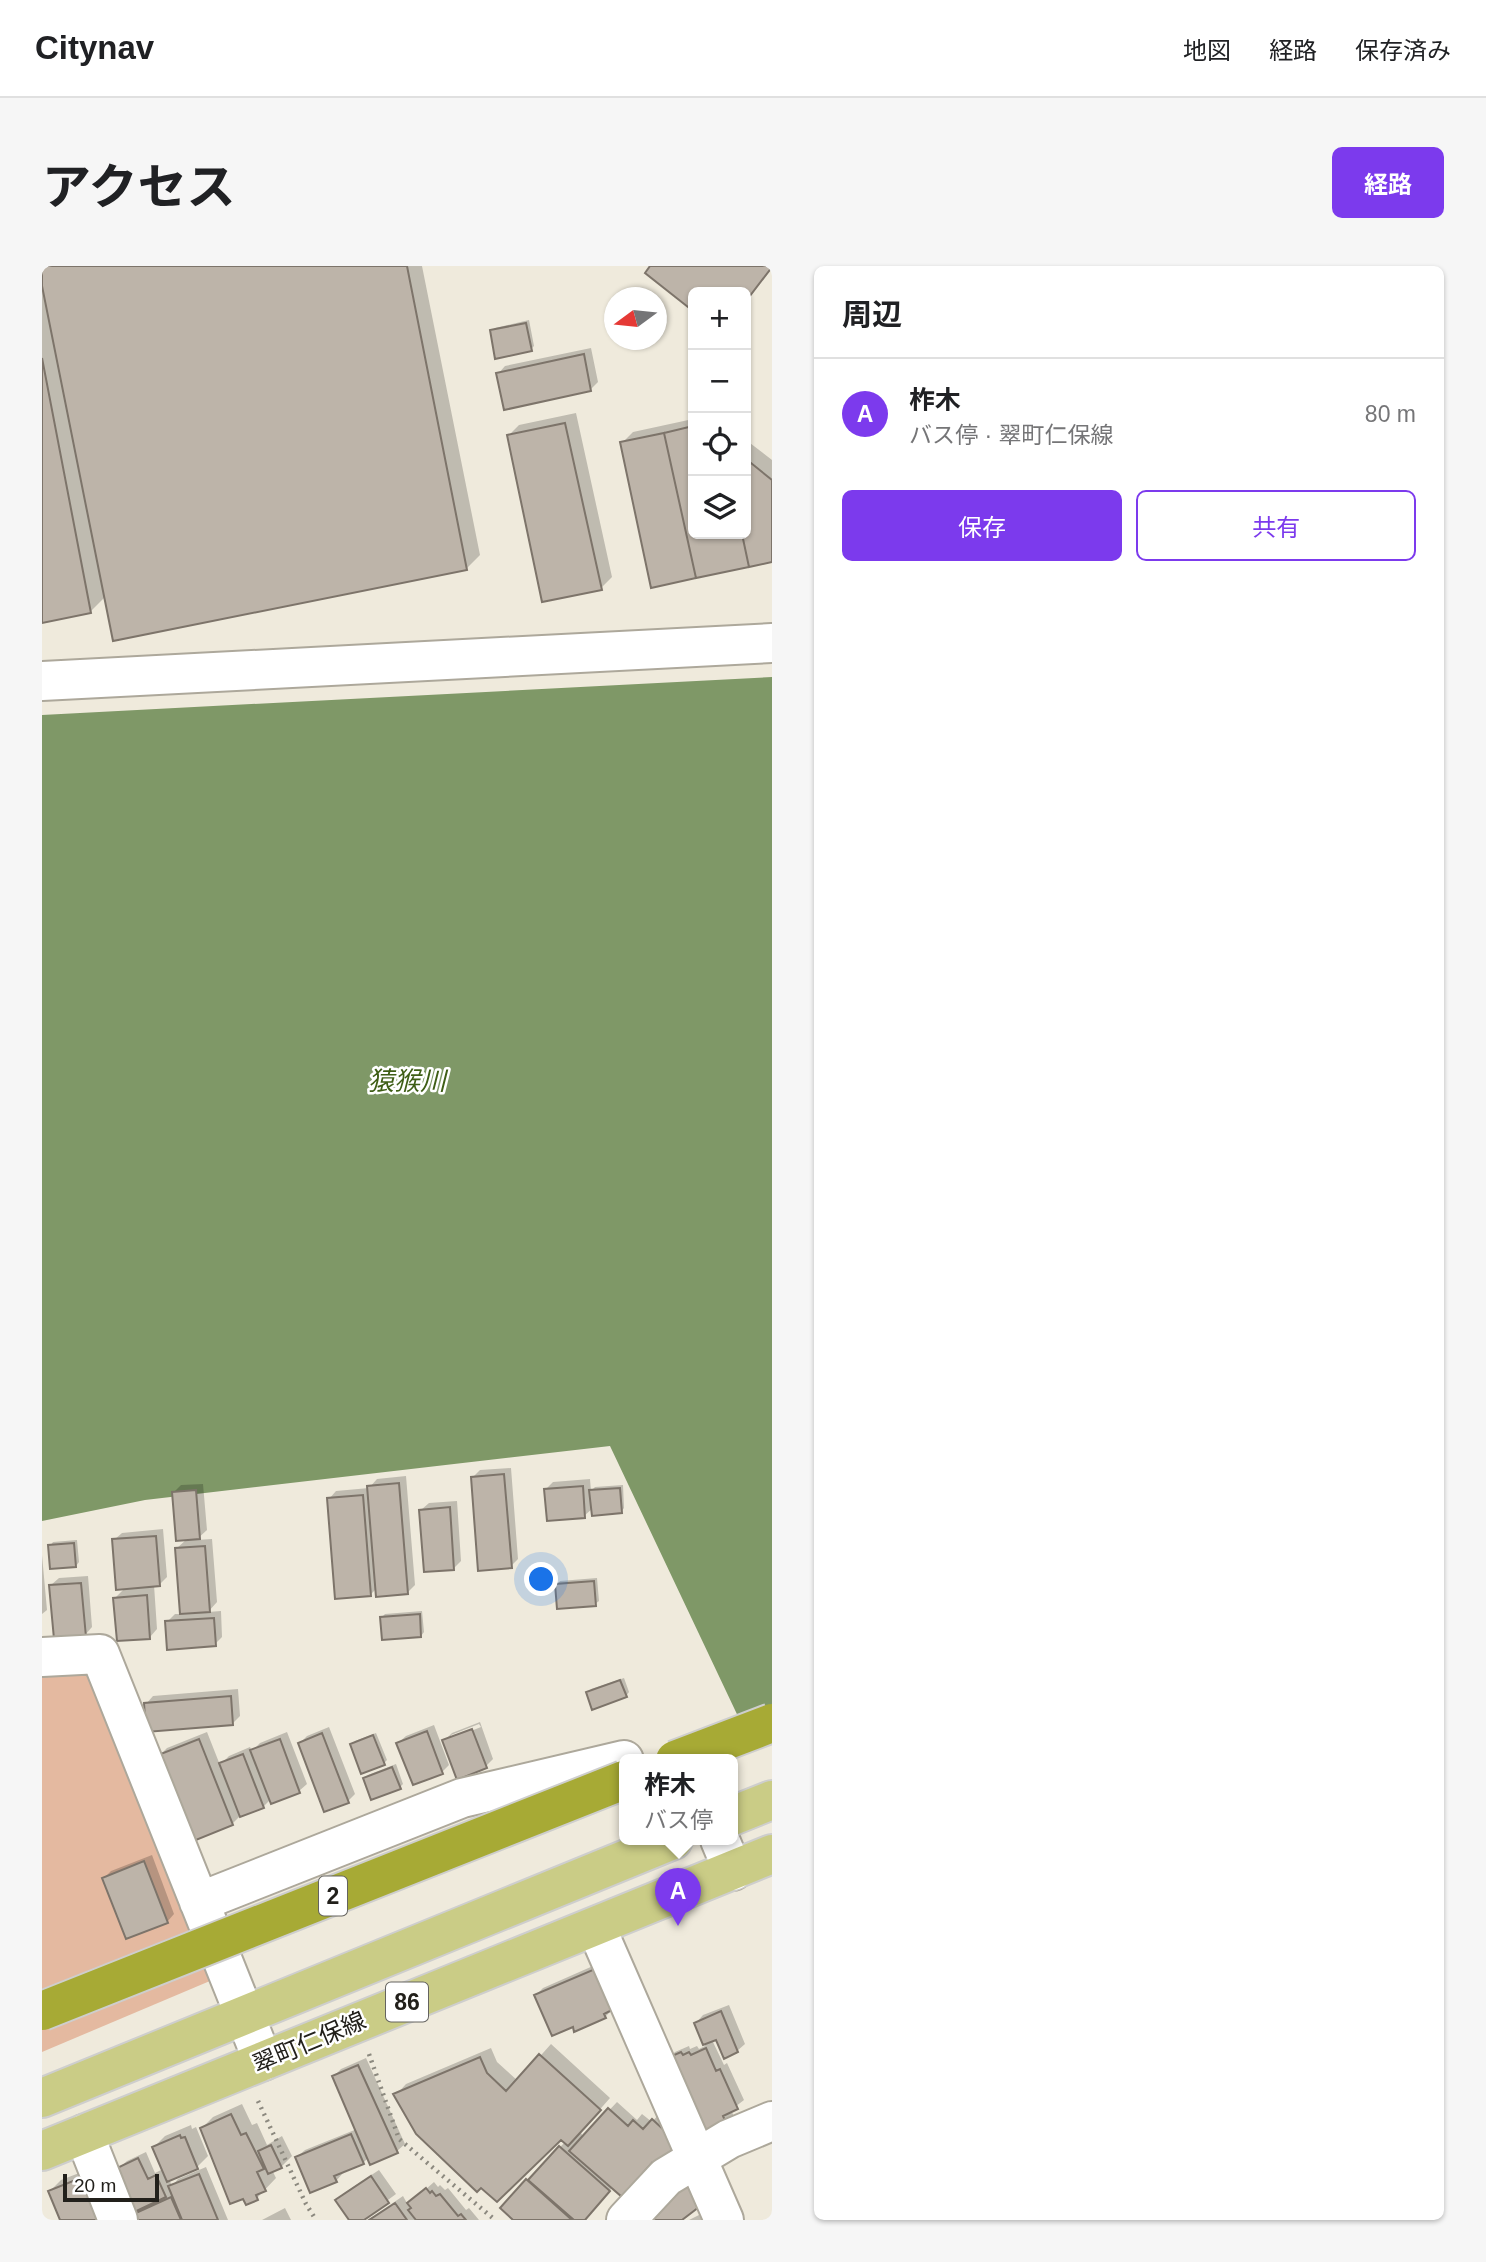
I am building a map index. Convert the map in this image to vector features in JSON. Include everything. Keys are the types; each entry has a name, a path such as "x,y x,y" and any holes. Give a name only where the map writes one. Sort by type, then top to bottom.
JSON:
{"highway":[{"path":"691,1754 772,1723"},
{"name":"2","path":"42,2011 619,1782"}],"main road":[{"path":"738,1814 772,1800"},
{"name":"翠町仁保線","path":"42,2098 661,1845"},
{"name":"翠町仁保線","path":"42,2151 84,2134 259,2077 356,2022 596,1927 726,1856 772,1854"}],"street":[{"path":"42,681 772,643"},
{"path":"42,1657 100,1654 244,2015 259,2077"},
{"path":"649,1754 679,1747 682,1754"},
{"path":"199,1902 462,1798 619,1761"},
{"path":"596,1927 724,2220"},
{"path":"626,2220 666,2177 729,2139 772,2121"},
{"path":"84,2134 118,2220"}],"path":[{"path":"356,2022 399,2139 495,2220"},
{"path":"259,2077 306,2204 316,2220"}],"shaded area":[{"path":"95,1665 217,1978 42,2052 42,1669"}],"water":[{"name":"猿猴川","path":"772,677 772,1717 744,1729 610,1446 145,1500 42,1521 42,715"}],"building":[{"path":"42,266 407,266 467,570 113,641 42,286"},
{"path":"650,266 772,266 751,294 751,287 688,287 688,307 667,290 667,287 663,287 645,273"},
{"path":"526,323 532,351 495,359 490,330"},
{"path":"584,354 591,391 504,410 496,373"},
{"path":"42,358 91,613 42,623"},
{"path":"565,423 602,590 542,602 507,435"},
{"path":"688,427 688,539 743,539 749,567 696,578 664,433"},
{"path":"664,433 696,578 651,588 620,442"},
{"path":"751,463 772,480 772,562 749,567 743,539 751,539"},
{"path":"504,1474 512,1568 478,1571 471,1477"},
{"path":"399,1483 408,1594 376,1597 367,1486"},
{"path":"583,1486 585,1518 547,1521 544,1489"},
{"path":"620,1488 622,1513 592,1516 589,1490"},
{"path":"196,1490 200,1539 176,1541 172,1492"},
{"path":"363,1495 371,1596 335,1599 327,1498"},
{"path":"450,1507 454,1570 424,1572 419,1510"},
{"path":"156,1536 160,1586 116,1590 112,1539"},
{"path":"74,1543 76,1567 50,1569 48,1545"},
{"path":"205,1546 210,1612 180,1614 175,1548"},
{"path":"594,1581 596,1606 557,1609 555,1584"},
{"path":"81,1583 86,1637 54,1639 49,1585"},
{"path":"147,1595 150,1639 117,1641 113,1598"},
{"path":"420,1614 421,1637 382,1640 380,1617"},
{"path":"214,1618 216,1646 167,1650 165,1621"},
{"path":"620,1680 627,1697 592,1710 586,1692"},
{"path":"231,1696 233,1725 146,1732 144,1703"},
{"path":"472,1729 487,1768 457,1780 442,1740"},
{"path":"427,1731 443,1774 413,1785 396,1743"},
{"path":"322,1733 349,1803 324,1812 298,1743"},
{"path":"373,1735 385,1765 361,1774 350,1744"},
{"path":"199,1739 233,1825 191,1842 158,1755"},
{"path":"280,1739 300,1793 271,1804 250,1750"},
{"path":"243,1754 264,1808 240,1817 219,1763"},
{"path":"392,1767 401,1789 371,1800 363,1778"},
{"path":"144,1861 168,1923 126,1939 102,1878"},
{"path":"595,1969 612,2010 604,2014 606,2018 574,2032 573,2027 552,2036 534,1995"},
{"path":"721,2011 738,2052 724,2059 716,2040 703,2045 694,2023"},
{"path":"706,2048 716,2071 720,2069 738,2109 723,2116 729,2130 699,2144 665,2059 681,2052 683,2055 689,2052 691,2055"},
{"path":"539,2054 601,2110 568,2146 561,2140 497,2202 481,2188 477,2192 416,2134 393,2094 480,2057 487,2073 506,2091"},
{"path":"358,2065 398,2153 370,2165 332,2076"},
{"path":"608,2108 628,2126 633,2120 643,2129 652,2119 679,2144 658,2168 652,2163 622,2197 569,2151"},
{"path":"231,2114 241,2135 246,2133 264,2169 257,2172 266,2191 256,2195 258,2200 246,2205 243,2199 230,2204 200,2128"},
{"path":"351,2134 364,2164 334,2176 337,2182 310,2193 295,2157"},
{"path":"180,2135 181,2138 185,2137 198,2169 167,2182 152,2147"},
{"path":"271,2145 282,2168 268,2174 258,2151"},
{"path":"559,2146 610,2191 585,2220 574,2220 528,2180"},
{"path":"138,2158 148,2179 156,2175 166,2197 128,2215 117,2168"},
{"path":"199,2174 218,2220 182,2220 168,2186"},
{"path":"682,2174 699,2207 682,2220 652,2220"},
{"path":"88,2175 111,2220 60,2220 48,2191"},
{"path":"371,2176 389,2203 364,2220 349,2220 335,2200"},
{"path":"526,2179 572,2220 513,2220 500,2208"},
{"path":"426,2188 436,2196 440,2194 458,2216 461,2214 466,2220 416,2220 408,2210 411,2208 407,2203"},
{"path":"171,2197 181,2220 128,2220 127,2217"},
{"path":"395,2203 407,2220 369,2220"}],"place":[{"name":"柞木","path":"678,1926"}]}
